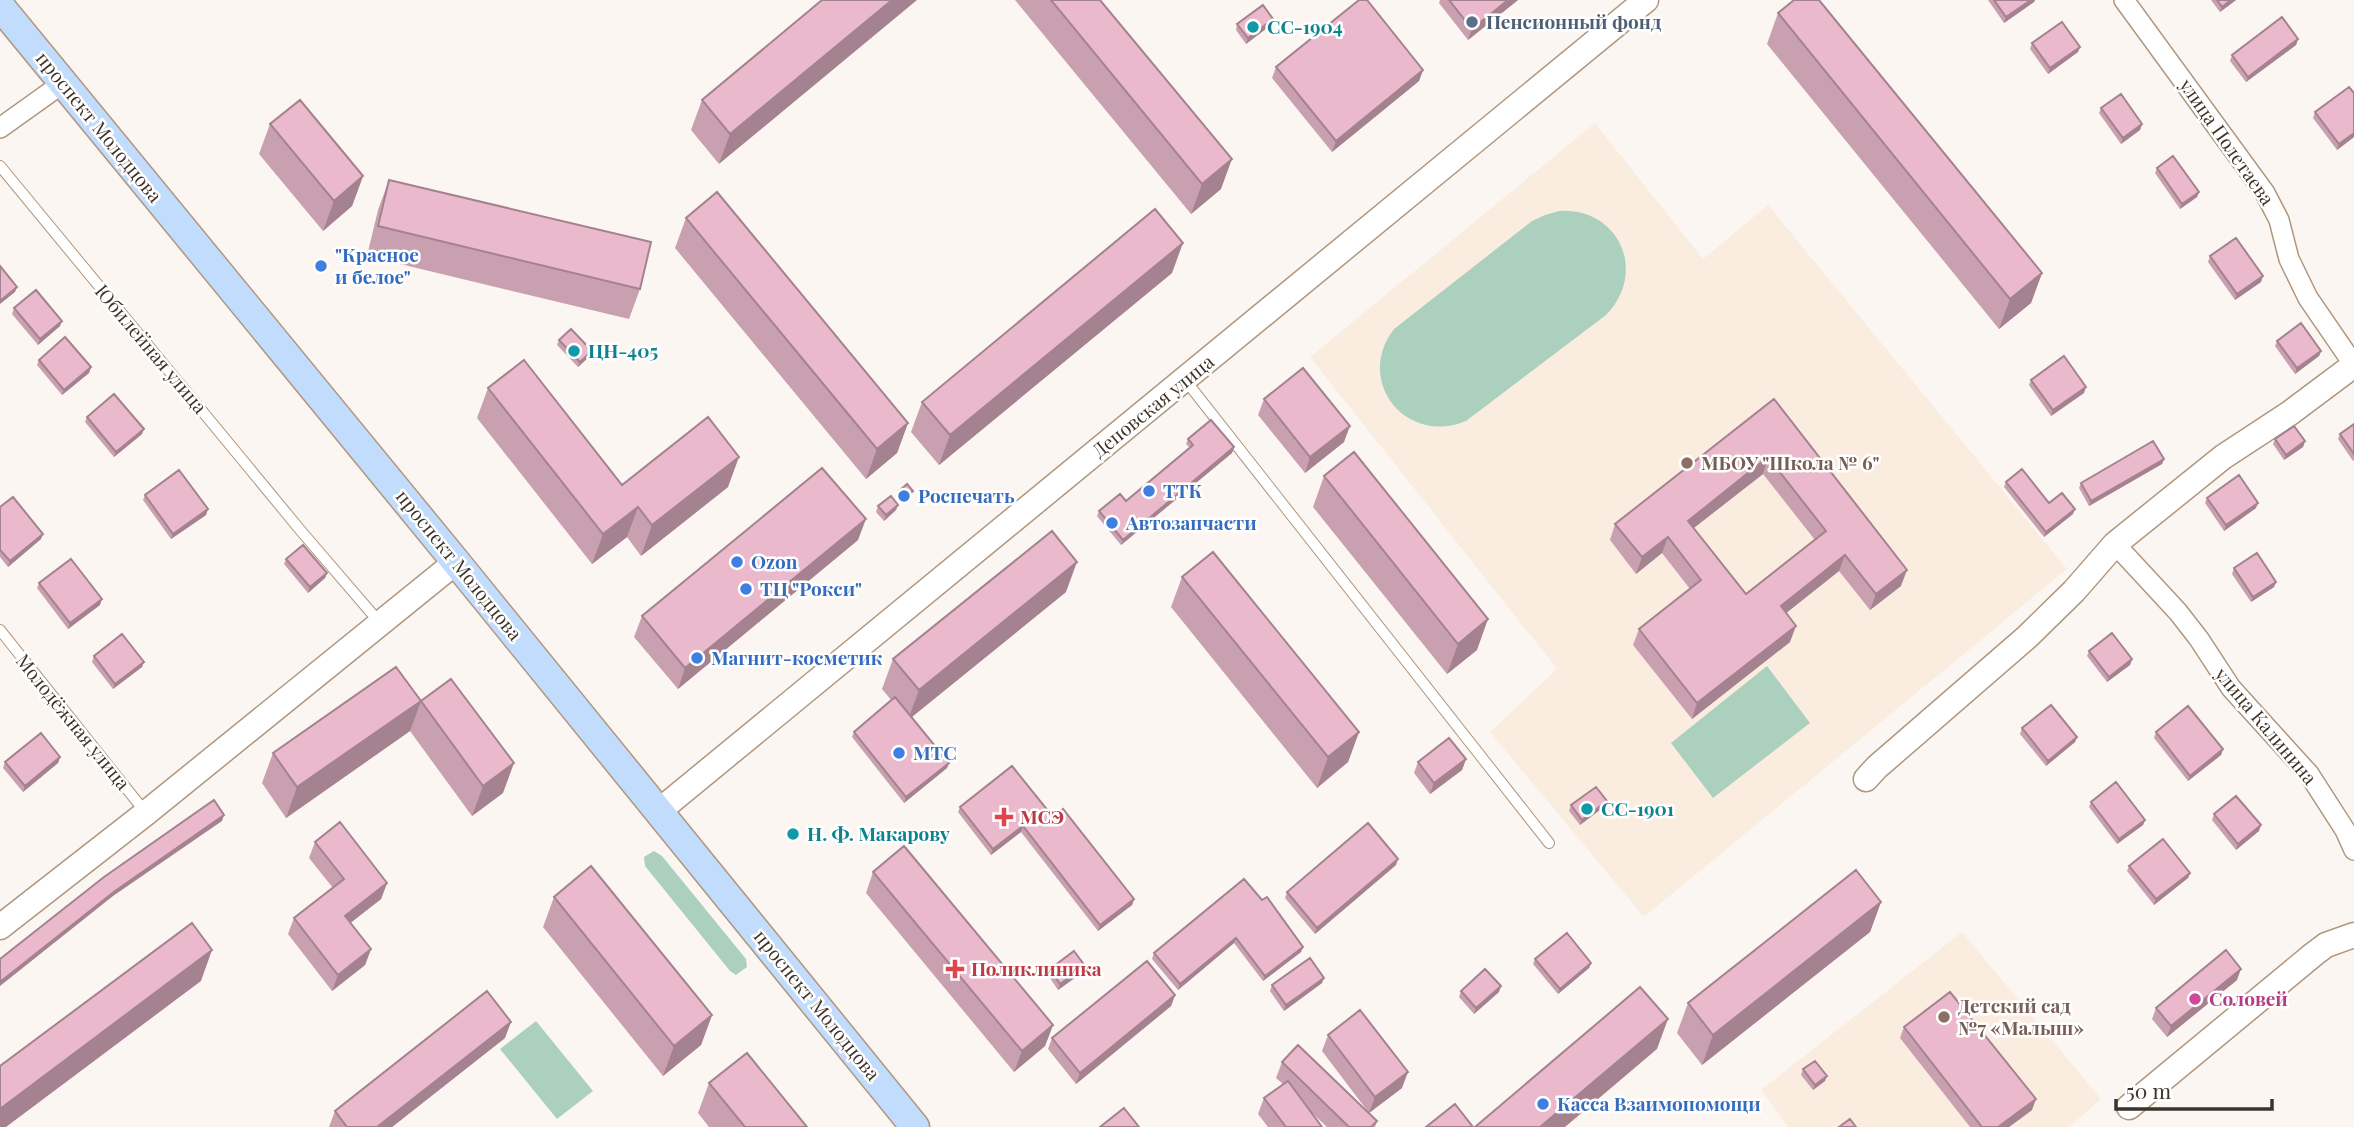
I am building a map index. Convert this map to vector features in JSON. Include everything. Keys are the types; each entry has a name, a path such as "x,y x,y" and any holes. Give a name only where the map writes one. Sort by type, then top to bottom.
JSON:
{"main road":[{"name":"проспект Молодцова","path":"0,6 915,1127"}],"street":[{"name":"Деповская улица","path":"659,811 1646,0"},
{"name":"улица Полетаева","path":"2124,0 2265,193 2279,220 2289,259 2308,298 2354,365"},
{"path":"0,128 63,83"},
{"path":"1866,779 1877,766 2027,637 2074,591 2115,544 2222,457 2290,413 2354,365"},
{"name":"улица Калинина","path":"2115,544 2178,612 2231,688 2309,774 2345,830 2354,850"},
{"path":"0,927 146,813 456,562"},
{"path":"2129,1107 2314,954 2326,945 2354,935"}],"lane":[{"name":"Юбилейная улица","path":"0,166 380,623"},
{"path":"1185,379 1549,842"},
{"name":"Молодёжная улица","path":"0,630 146,813"}],"shaded area":[{"name":"МБОУ \"Школа № 6\"","path":"1595,123 1703,259 1768,205 2067,569 1644,917 1490,732 1557,669 1310,357"},
{"name":"Детский сад №7 «Малыш»","path":"1962,932 2101,1099 2069,1127 1788,1127 1761,1090"}],"green space":[{"path":"1559,211 1580,213 1598,220 1611,231 1621,245 1625,280 1618,298 1606,315 1466,421 1444,426 1424,424 1406,417 1392,404 1383,388 1380,369 1383,349 1394,329 1532,221"},
{"path":"1767,666 1810,723 1713,798 1671,743"},
{"path":"654,851 662,856 746,959 747,967 736,975 730,971 645,866 644,857"},
{"path":"536,1021 593,1091 557,1119 500,1049"}],"building":[{"path":"822,0 892,0 730,134 702,100"},
{"path":"1051,0 1100,0 1232,159 1202,184"},
{"path":"1359,0 1367,0 1423,70 1336,141 1276,67"},
{"path":"1449,0 1508,0 1472,29"},
{"path":"1794,0 1819,0 2042,273 2010,299 1778,13"},
{"path":"1994,0 2031,0 2006,17"},
{"path":"2217,0 2231,0 2222,7"},
{"name":"СС-1904","path":"1263,5 1273,19 1248,38 1237,24"},
{"path":"2282,17 2298,39 2248,77 2232,55"},
{"path":"2062,22 2080,47 2050,68 2032,43"},
{"path":"2349,87 2354,93 2354,133 2339,144 2315,112"},
{"path":"2121,94 2142,124 2123,138 2101,108"},
{"path":"300,100 363,176 334,201 270,124"},
{"path":"2173,156 2199,192 2182,204 2157,168"},
{"path":"389,180 651,242 640,289 378,226"},
{"path":"717,192 908,423 877,449 686,218"},
{"path":"1155,209 1183,243 950,435 922,402"},
{"path":"2236,238 2263,276 2237,294 2210,256"},
{"path":"0,266 17,287 0,301"},
{"path":"36,290 62,321 40,339 14,308"},
{"path":"2301,323 2321,351 2297,368 2277,341"},
{"name":"ЦН-405","path":"571,329 592,351 580,362 559,340"},
{"path":"65,337 91,367 64,390 39,360"},
{"path":"2064,356 2086,387 2053,410 2031,380"},
{"path":"524,360 622,485 708,417 739,457 652,525 638,507 603,534 488,388"},
{"path":"1303,368 1350,426 1310,457 1264,399"},
{"path":"114,394 144,429 116,452 87,417"},
{"path":"1774,399 1907,570 1876,594 1845,555 1781,606 1796,626 1697,703 1639,629 1701,580 1668,537 1642,557 1615,524","holes":["1768,457 1826,531 1746,594 1688,521"]},
{"path":"1211,420 1234,447 1123,540 1099,511 1120,494 1126,501 1193,445 1188,439"},
{"path":"2354,424 2354,454 2340,434"},
{"path":"2294,426 2305,441 2286,455 2275,439"},
{"path":"2153,441 2164,459 2091,501 2081,483"},
{"path":"1354,452 1488,619 1458,644 1324,476"},
{"name":"ТЦ \"Рокси\"","path":"822,468 866,519 685,668 642,616"},
{"path":"2022,469 2049,503 2062,493 2075,509 2046,532 2006,482"},
{"path":"179,470 208,509 173,534 145,495"},
{"path":"2239,475 2258,503 2226,525 2207,498"},
{"path":"907,484 913,491 905,497 899,491"},
{"path":"891,496 898,505 886,515 878,506"},
{"path":"13,497 43,534 10,561 0,550 0,507"},
{"path":"1052,531 1077,562 919,690 893,659"},
{"path":"303,545 327,573 310,587 286,559"},
{"path":"1213,552 1359,732 1328,757 1182,577"},
{"path":"2257,553 2276,582 2253,597 2234,568"},
{"path":"71,559 102,599 70,623 39,583"},
{"path":"2112,633 2132,659 2109,677 2089,651"},
{"path":"122,634 144,662 115,684 94,656"},
{"path":"396,667 421,701 297,787 273,753"},
{"path":"451,679 514,763 483,786 421,701"},
{"name":"МТС","path":"895,697 949,763 906,797 854,732"},
{"path":"2051,705 2077,737 2048,761 2022,728"},
{"path":"2188,706 2223,749 2190,776 2156,732"},
{"path":"41,733 60,757 25,786 5,762"},
{"path":"1449,738 1466,759 1434,783 1418,762"},
{"path":"1012,766 1053,817 1063,809 1134,899 1100,925 1023,826 993,849 960,807"},
{"path":"2116,782 2145,820 2119,839 2091,802"},
{"name":"СС-1901","path":"1596,787 1607,801 1582,820 1571,805"},
{"path":"2236,796 2261,825 2238,844 2214,814"},
{"path":"214,800 224,815 115,891 0,982 0,959 104,877"},
{"path":"340,822 387,883 345,916 371,949 338,975 294,918 344,879 315,842"},
{"path":"1368,823 1398,859 1317,928 1287,892"},
{"path":"2163,839 2190,873 2156,899 2129,866"},
{"path":"904,846 1053,1025 1022,1051 873,872"},
{"path":"591,866 712,1015 674,1046 554,897"},
{"path":"1856,870 1881,902 1713,1035 1688,1003"},
{"path":"1244,879 1262,900 1267,897 1303,947 1265,976 1236,938 1180,984 1154,953"},
{"path":"192,923 212,950 0,1109 0,1066"},
{"path":"1567,933 1591,963 1560,989 1535,959"},
{"name":"Соловей","path":"2226,950 2241,969 2171,1026 2156,1008"},
{"path":"1074,951 1085,966 1060,984 1050,969"},
{"path":"1310,958 1324,978 1286,1005 1272,985"},
{"path":"1147,961 1175,995 1080,1073 1052,1038"},
{"path":"1485,969 1501,986 1476,1008 1461,991"},
{"path":"1640,987 1668,1019 1540,1127 1475,1127"},
{"path":"487,991 511,1022 377,1127 347,1127 335,1111"},
{"path":"1950,992 2036,1099 1998,1127 1982,1127 1904,1027"},
{"path":"1360,1010 1408,1072 1375,1097 1328,1035"},
{"path":"1298,1045 1377,1121 1371,1127 1349,1127 1282,1062"},
{"path":"747,1053 807,1127 745,1127 709,1083"},
{"path":"1815,1061 1827,1076 1815,1085 1803,1069"},
{"path":"1288,1081 1322,1127 1286,1127 1264,1098"},
{"path":"1455,1104 1473,1127 1426,1127"},
{"path":"1124,1108 1139,1127 1100,1127"},
{"path":"1850,1119 1856,1127 1839,1127"}],"place":[{"name":"Пенсионный фонд","path":"1472,22"},
{"name":"СС-1904","path":"1253,27"},
{"name":"\"Красное и белое\"","path":"321,266"},
{"name":"ЦН-405","path":"574,351"},
{"name":"МБОУ \"Школа № 6\"","path":"1687,463"},
{"name":"ТТК","path":"1149,491"},
{"name":"Роспечать","path":"904,496"},
{"name":"Автозапчасти","path":"1112,523"},
{"name":"Ozon","path":"737,562"},
{"name":"ТЦ \"Рокси\"","path":"746,589"},
{"name":"Магнит-косметик","path":"697,658"},
{"name":"МТС","path":"899,753"},
{"name":"СС-1901","path":"1587,809"},
{"name":"МСЭ","path":"1004,817"},
{"name":"Н. Ф. Макарову","path":"793,834"},
{"name":"Поликлиника","path":"955,969"},
{"name":"Соловей","path":"2195,999"},
{"name":"Детский сад №7 «Малыш»","path":"1944,1017"},
{"name":"Касса Взаимопомощи","path":"1543,1104"}]}
